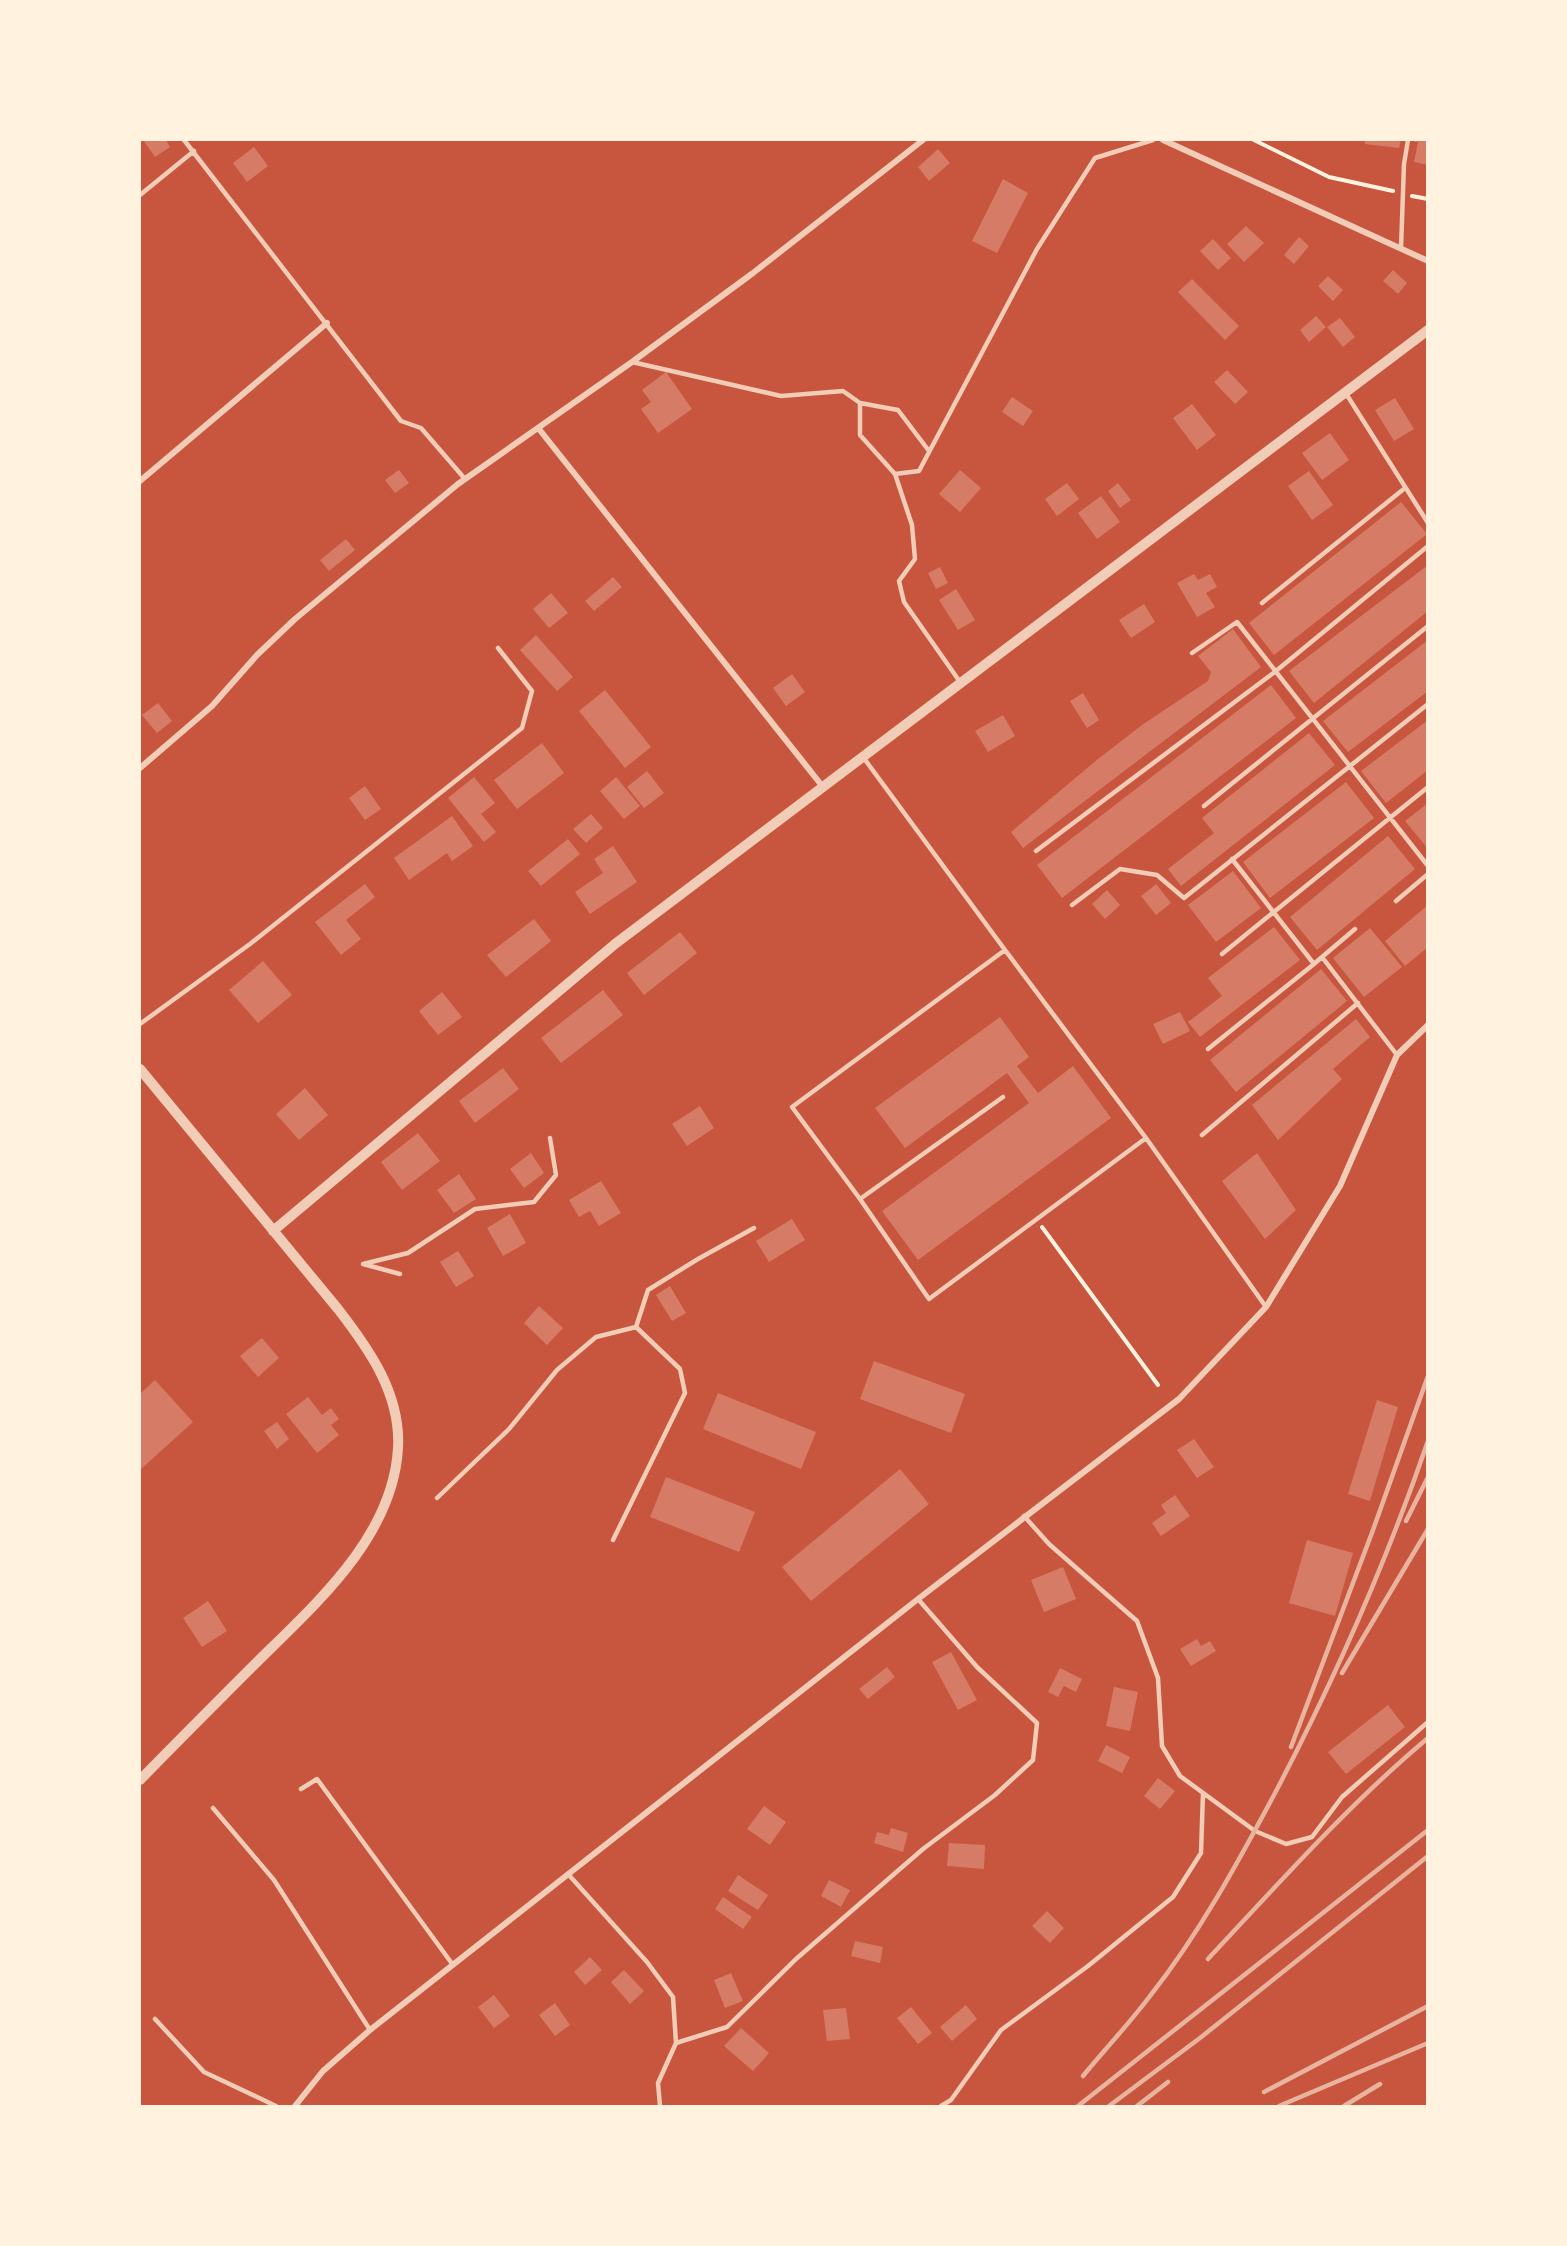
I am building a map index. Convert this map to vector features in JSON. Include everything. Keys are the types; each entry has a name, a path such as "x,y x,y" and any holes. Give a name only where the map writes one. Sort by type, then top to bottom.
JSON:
{"street":[{"path":"140,768 212,706 257,655 296,619 465,479 539,429 753,273 923,140"},
{"path":"1163,140 1428,261"},
{"path":"140,481 327,323"},
{"path":"273,1232 615,944 1428,330"},
{"path":"539,429 823,787"},
{"path":"295,2106 323,2071 370,2030 1024,1516 1179,1399 1266,1307 1340,1186 1397,1054 1428,1025"},
{"path":"140,1069 350,1325 384,1377 394,1407 398,1446 393,1481 385,1506 368,1537 328,1589 140,1780"}],"lane":[{"path":"184,140 401,421 421,428 465,479"},
{"path":"895,474 919,471 1037,249 1095,158 1154,140"},
{"path":"1401,248 1408,140"},
{"path":"140,195 194,151"},
{"path":"632,362 781,396 843,391 860,403 898,410 929,451"},
{"path":"1345,392 1428,523"},
{"path":"860,403 860,435 895,474 912,525 915,559 898,581 904,602 961,683"},
{"path":"1262,603 1405,488"},
{"path":"1036,852 1276,672 1428,546"},
{"path":"1192,653 1237,622 1428,866"},
{"path":"1204,806 1428,626"},
{"path":"140,1024 250,944 522,728 532,691 498,648"},
{"path":"1072,905 1120,869 1157,875 1184,898 1428,704"},
{"path":"863,757 1146,1138 1266,1307"},
{"path":"1222,954 1428,787"},
{"path":"1232,859 1314,964"},
{"path":"1396,901 1428,874"},
{"path":"1208,1049 1355,929"},
{"path":"1005,950 792,1107 860,1199 929,1299 1146,1138"},
{"path":"1322,957 1397,1054"},
{"path":"1202,1135 1358,1003"},
{"path":"860,1199 1003,1097"},
{"path":"399,1274 363,1264 408,1253 475,1209 534,1202 556,1175 550,1138"},
{"path":"636,1327 648,1290 754,1228"},
{"path":"437,1498 509,1429 557,1370 596,1337 636,1327"},
{"path":"613,1540 685,1393 680,1369 636,1327"},
{"path":"1024,1516 1049,1544 1137,1621 1158,1678 1162,1746 1180,1776 1255,1831 1286,1844 1312,1837 1342,1797 1428,1722"},
{"path":"676,2043 727,2027 796,1959 923,1849 994,1795 1033,1760 1037,1723 977,1667 918,1599"},
{"path":"301,1789 317,1779 453,1965"},
{"path":"941,2106 951,2100 1001,2030 1088,1966 1173,1897 1202,1853 1203,1793"},
{"path":"213,1808 274,1880 370,2030"},
{"path":"568,1874 647,1962 673,1997 676,2043 658,2083 660,2106"},
{"path":"155,2019 204,2073 276,2106"}],"path":[{"path":"1254,140 1329,177 1428,199"},
{"path":"1042,1226 1158,1385"}],"building":[{"path":"143,140 166,140 170,147 155,157"},
{"path":"1365,140 1401,140 1399,148 1365,144"},
{"path":"1415,140 1428,140 1428,165 1414,162 1418,142 1414,142"},
{"path":"254,147 268,166 247,182 233,163"},
{"path":"938,149 950,163 929,181 918,167"},
{"path":"1003,179 1028,193 997,253 972,241"},
{"path":"1246,226 1264,243 1244,262 1227,244"},
{"path":"1299,237 1309,246 1294,264 1284,255"},
{"path":"1213,239 1231,258 1218,270 1200,251"},
{"path":"1393,270 1407,283 1398,294 1383,281"},
{"path":"1328,276 1343,290 1333,301 1318,286"},
{"path":"1192,279 1239,326 1225,340 1178,292"},
{"path":"1316,316 1326,327 1309,342 1300,330"},
{"path":"1340,318 1355,337 1343,347 1327,327"},
{"path":"1227,370 1248,392 1235,404 1214,382"},
{"path":"666,372 692,409 658,433 641,409 651,402 642,390"},
{"path":"1012,397 1033,411 1023,426 1002,412"},
{"path":"1395,398 1414,429 1394,441 1375,410"},
{"path":"1192,404 1216,435 1197,450 1173,418"},
{"path":"1330,433 1349,460 1322,480 1302,453"},
{"path":"399,470 409,483 395,493 385,480"},
{"path":"960,470 981,488 960,512 939,494"},
{"path":"1309,471 1333,505 1312,520 1288,486"},
{"path":"1067,483 1079,499 1057,516 1045,499"},
{"path":"1118,483 1131,500 1120,508 1108,491"},
{"path":"1101,496 1120,522 1097,539 1078,513"},
{"path":"1401,502 1427,534 1274,655 1249,623"},
{"path":"346,539 355,550 329,571 320,560"},
{"path":"1428,565 1428,611 1314,703 1289,671"},
{"path":"940,567 948,583 936,589 928,573"},
{"path":"1194,574 1198,580 1210,574 1217,587 1206,593 1215,607 1197,617 1177,583"},
{"path":"613,577 622,587 594,611 585,601"},
{"path":"956,589 975,620 958,630 939,600"},
{"path":"551,593 568,613 549,628 533,609"},
{"path":"1144,604 1155,622 1131,638 1119,620"},
{"path":"1233,629 1261,667 1023,848 1011,832 1142,725 1208,681 1211,672 1198,656"},
{"path":"536,635 573,677 557,691 520,650"},
{"path":"1428,640 1428,691 1348,752 1323,721"},
{"path":"792,674 805,692 786,706 773,688"},
{"path":"1271,685 1296,718 1062,898 1037,865"},
{"path":"605,690 651,747 625,768 579,711"},
{"path":"1083,693 1099,720 1087,728 1070,701"},
{"path":"158,703 172,721 157,733 142,715"},
{"path":"1003,715 1015,736 988,752 975,731"},
{"path":"1428,720 1428,770 1386,803 1361,771"},
{"path":"1309,733 1335,765 1181,886 1168,869 1214,833 1202,818"},
{"path":"542,743 564,773 517,809 494,780"},
{"path":"647,771 664,793 644,808 627,787"},
{"path":"474,777 495,803 481,814 496,832 484,842 448,798"},
{"path":"616,777 640,806 624,819 600,791"},
{"path":"1346,782 1374,818 1270,898 1243,862"},
{"path":"365,786 381,809 365,820 349,798"},
{"path":"1428,803 1428,849 1405,821"},
{"path":"591,814 603,828 586,843 573,829"},
{"path":"452,816 473,846 452,861 447,853 409,880 394,858"},
{"path":"1388,836 1415,869 1317,950 1290,917"},
{"path":"568,839 580,854 541,886 528,871"},
{"path":"613,846 637,882 590,914 575,892 603,873 594,859"},
{"path":"1233,871 1261,908 1216,942 1188,905"},
{"path":"365,884 375,897 346,920 361,939 341,955 315,922"},
{"path":"1156,884 1171,903 1156,915 1141,896"},
{"path":"1107,890 1120,905 1105,919 1092,904"},
{"path":"1428,905 1428,947 1405,966 1385,941"},
{"path":"534,919 551,941 506,977 487,955"},
{"path":"1274,927 1300,960 1200,1037 1188,1022 1222,996 1208,978"},
{"path":"1370,928 1402,967 1364,997 1333,958"},
{"path":"680,932 697,953 644,995 627,973"},
{"path":"263,961 292,995 258,1023 229,990"},
{"path":"1321,969 1347,1001 1236,1092 1210,1060"},
{"path":"603,990 623,1015 561,1063 541,1038"},
{"path":"442,992 462,1017 438,1035 419,1011"},
{"path":"1180,1012 1190,1031 1163,1044 1153,1024"},
{"path":"1000,1017 1029,1057 1017,1066 1038,1093 1073,1066 1111,1118 918,1260 882,1211 1029,1103 1007,1073 905,1148 875,1108"},
{"path":"1356,1019 1370,1037 1333,1069 1342,1079 1278,1140 1252,1105"},
{"path":"503,1068 519,1089 475,1123 459,1101"},
{"path":"305,1088 328,1115 299,1140 276,1114"},
{"path":"700,1106 714,1128 687,1146 672,1124"},
{"path":"418,1133 440,1161 402,1190 381,1162"},
{"path":"531,1153 544,1173 524,1188 510,1169"},
{"path":"1257,1153 1296,1210 1265,1239 1222,1181"},
{"path":"459,1174 476,1199 454,1213 437,1190"},
{"path":"601,1181 621,1213 599,1226 590,1211 579,1217 569,1200"},
{"path":"510,1214 526,1243 503,1256 487,1228"},
{"path":"792,1219 805,1240 769,1262 756,1241"},
{"path":"458,1251 474,1276 456,1287 440,1262"},
{"path":"670,1286 686,1313 672,1321 656,1295"},
{"path":"539,1306 563,1328 547,1345 524,1323"},
{"path":"262,1338 279,1358 258,1377 240,1356"},
{"path":"874,1361 965,1394 951,1433 860,1399"},
{"path":"155,1380 193,1422 140,1470 140,1394"},
{"path":"718,1393 816,1432 801,1469 703,1429"},
{"path":"308,1397 322,1415 331,1408 339,1419 331,1425 339,1435 317,1453 286,1414"},
{"path":"1377,1400 1398,1407 1370,1501 1348,1494"},
{"path":"277,1422 289,1439 277,1449 264,1431"},
{"path":"1194,1439 1214,1467 1197,1478 1177,1450"},
{"path":"900,1469 929,1504 811,1601 782,1567"},
{"path":"666,1477 755,1512 739,1552 650,1517"},
{"path":"1175,1495 1190,1516 1161,1536 1152,1523 1166,1513 1161,1505"},
{"path":"1307,1540 1353,1553 1335,1616 1289,1603"},
{"path":"1063,1567 1076,1599 1044,1612 1031,1580"},
{"path":"208,1601 227,1631 202,1647 183,1618"},
{"path":"1197,1639 1201,1646 1210,1641 1216,1651 1191,1666 1180,1649"},
{"path":"951,1652 977,1700 958,1710 932,1662"},
{"path":"887,1667 895,1677 868,1699 859,1689"},
{"path":"1060,1668 1082,1679 1076,1692 1064,1686 1058,1697 1048,1692"},
{"path":"1114,1687 1138,1692 1130,1731 1106,1726"},
{"path":"1388,1705 1405,1727 1346,1774 1328,1752"},
{"path":"1106,1745 1130,1757 1122,1773 1098,1761"},
{"path":"1158,1778 1175,1791 1160,1809 1144,1796"},
{"path":"764,1806 786,1822 770,1845 747,1829"},
{"path":"891,1828 908,1833 903,1852 874,1843 877,1832 889,1835"},
{"path":"949,1843 985,1845 984,1869 947,1866"},
{"path":"738,1875 768,1895 758,1910 728,1891"},
{"path":"829,1880 850,1890 841,1907 821,1896"},
{"path":"723,1897 752,1917 743,1929 715,1909"},
{"path":"1047,1911 1064,1928 1050,1943 1032,1926"},
{"path":"855,1941 883,1947 880,1963 851,1956"},
{"path":"590,1957 602,1970 585,1985 574,1972"},
{"path":"624,1970 644,1991 630,2004 611,1982"},
{"path":"731,1973 743,2001 725,2008 714,1980"},
{"path":"494,1995 510,2016 494,2028 478,2007"},
{"path":"555,2003 570,2025 555,2036 539,2015"},
{"path":"966,2005 977,2019 952,2041 940,2027"},
{"path":"911,2007 932,2033 918,2044 897,2018"},
{"path":"846,2008 850,2039 827,2041 823,2010"},
{"path":"741,2028 769,2053 753,2071 724,2046"}],"railway":[{"path":"1291,1747 1428,1376"},
{"path":"1083,2076 1142,2006 1185,1948 1260,1821 1296,1752 1358,1621 1395,1532 1428,1441"},
{"path":"1406,1521 1428,1477"},
{"path":"1342,1673 1428,1529"},
{"path":"1208,1959 1342,1817 1428,1738"},
{"path":"1078,2106 1428,1830"},
{"path":"1109,2106 1200,2038 1428,1856"},
{"path":"1264,2092 1428,2006"},
{"path":"1279,2106 1428,2043"},
{"path":"1137,2106 1168,2082"},
{"path":"1344,2106 1380,2084"}]}
